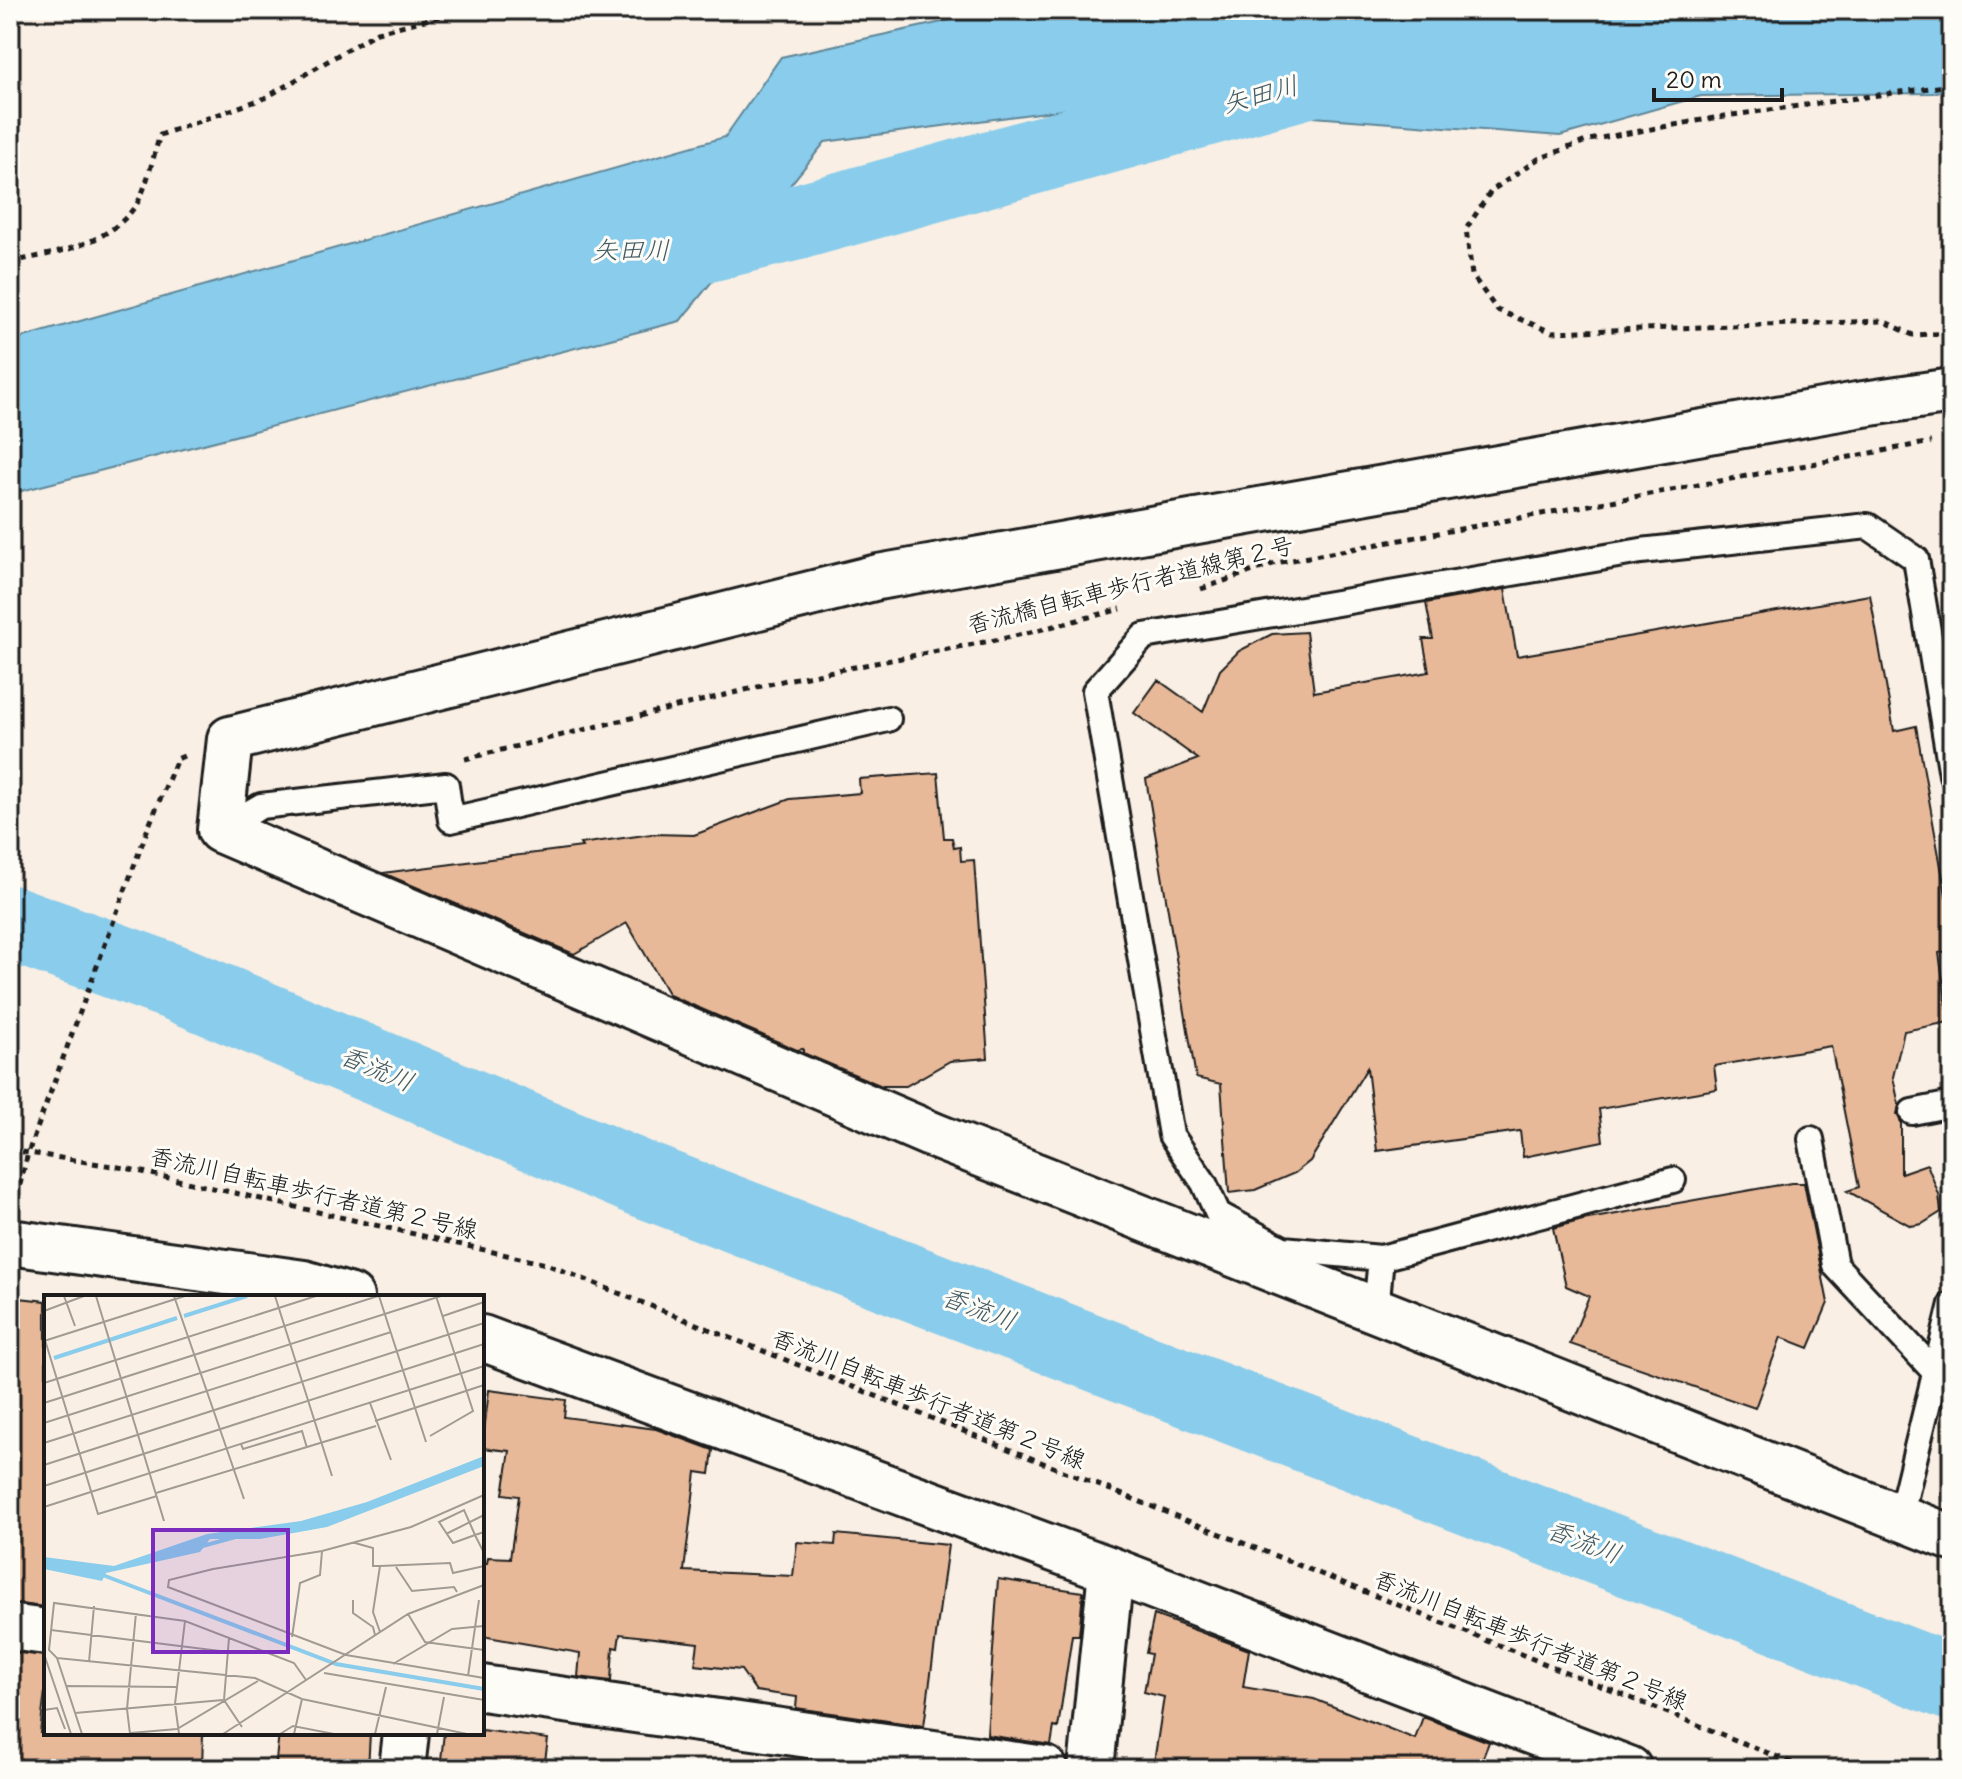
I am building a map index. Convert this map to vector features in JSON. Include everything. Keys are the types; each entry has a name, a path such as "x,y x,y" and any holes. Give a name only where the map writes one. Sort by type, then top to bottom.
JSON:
{"street":[{"path":"1952,391 1857,405 878,577 230,739 220,830 935,1136 1952,1538"},
{"path":"10,1242 304,1283 344,1295"},
{"path":"484,1339 1111,1570 1629,1769"},
{"path":"1091,1769 1111,1570"},
{"path":"10,1627 44,1632"},
{"path":"484,1688 1045,1769"},
{"path":"402,1769 406,1735"}],"lane":[{"path":"1673,1180 1381,1258 1283,1249 1218,1214 1204,1183 1171,1135 1095,691 1144,636 1641,551 1868,526 1916,559 1952,775"},
{"path":"220,830 261,806 446,785 451,820 888,719"},
{"path":"1912,1112 1952,1104"},
{"path":"1811,1139 1835,1265 1935,1372"},
{"path":"1376,1310 1381,1258"},
{"path":"1900,1517 1952,1304"}],"path":[{"path":"10,262 79,247 115,227 137,204 160,135 265,98 377,32 465,10"},
{"path":"1952,85 1725,116 1589,140 1538,159 1491,191 1466,229 1472,275 1497,310 1552,332 1883,321 1913,335 1952,333"},
{"name":"香流橋自転車歩行者道線第２号","path":"1200,590 1276,563 1936,441"},
{"name":"香流橋自転車歩行者道線第２号","path":"457,760 786,680 1011,637 1127,608"},
{"path":"10,1188 19,1188 28,1153 148,828"},
{"name":"香流川自転車歩行者道第２号線","path":"10,1150 125,1168 546,1264 1808,1769"}],"water":[{"name":"矢田川","path":"997,10 1952,10 1952,88 1933,93 1701,96 1560,136 1120,102 825,142 680,321 10,494 10,341 725,137 781,57"}],"building":[{"path":"1505,589 1517,656 1870,595 1894,731 1916,726 1952,929 1952,950 1939,953 1949,1022 1904,1031 1893,1077 1899,1105 1897,1114 1901,1122 1901,1173 1927,1164 1939,1195 1941,1212 1922,1224 1911,1226 1847,1191 1859,1187 1831,1046 1714,1066 1717,1089 1599,1109 1603,1141 1523,1157 1520,1131 1377,1151 1367,1068 1310,1161 1295,1173 1255,1190 1229,1193 1221,1084 1196,1078 1146,779 1198,759 1134,713 1158,680 1203,712 1220,670 1239,651 1272,634 1306,632 1314,692 1429,672 1423,639 1433,639 1426,603"},
{"path":"938,773 944,838 952,838 954,848 960,847 961,861 974,860 988,1058 950,1061 906,1086 882,1086 803,1053 803,1049 797,1050 669,995 627,923 574,954 383,873 582,847 580,844 652,834 694,835 790,799 860,793 859,779"},
{"path":"1804,1183 1828,1303 1809,1348 1781,1337 1755,1408 1570,1344 1589,1296 1566,1286 1553,1228"},
{"path":"10,1297 44,1301 44,1607 10,1603"},
{"path":"489,1390 566,1400 564,1417 656,1429 713,1450 710,1474 696,1472 684,1571 793,1576 797,1542 835,1545 836,1534 948,1545 924,1726 796,1708 797,1697 756,1691 741,1670 695,1665 698,1643 620,1634 618,1648 613,1647 611,1681 578,1677 580,1653 484,1636 484,1563 487,1563 488,1557 510,1558 519,1496 503,1494 510,1451 484,1448"},
{"path":"998,1579 1083,1592 1079,1635 1072,1635 1058,1728 1054,1727 1051,1745 987,1735"},
{"path":"1154,1615 1249,1650 1243,1687 1314,1699 1415,1739 1423,1717 1489,1742 1480,1765 1484,1769 1153,1769 1164,1697 1144,1692 1151,1654 1146,1653"},
{"path":"10,1652 44,1656 40,1733 44,1735 131,1738 131,1735 203,1735 202,1769 10,1769"},
{"path":"484,1730 548,1739 544,1769 440,1769 444,1735 484,1735"},
{"path":"279,1735 370,1735 368,1769 275,1769"},
{"path":"807,1760 869,1769 813,1769"}],"waterway":[{"name":"矢田川","path":"651,258 797,222 1308,80"},
{"name":"香流川","path":"10,923 176,983 642,1179 1952,1683"}]}
